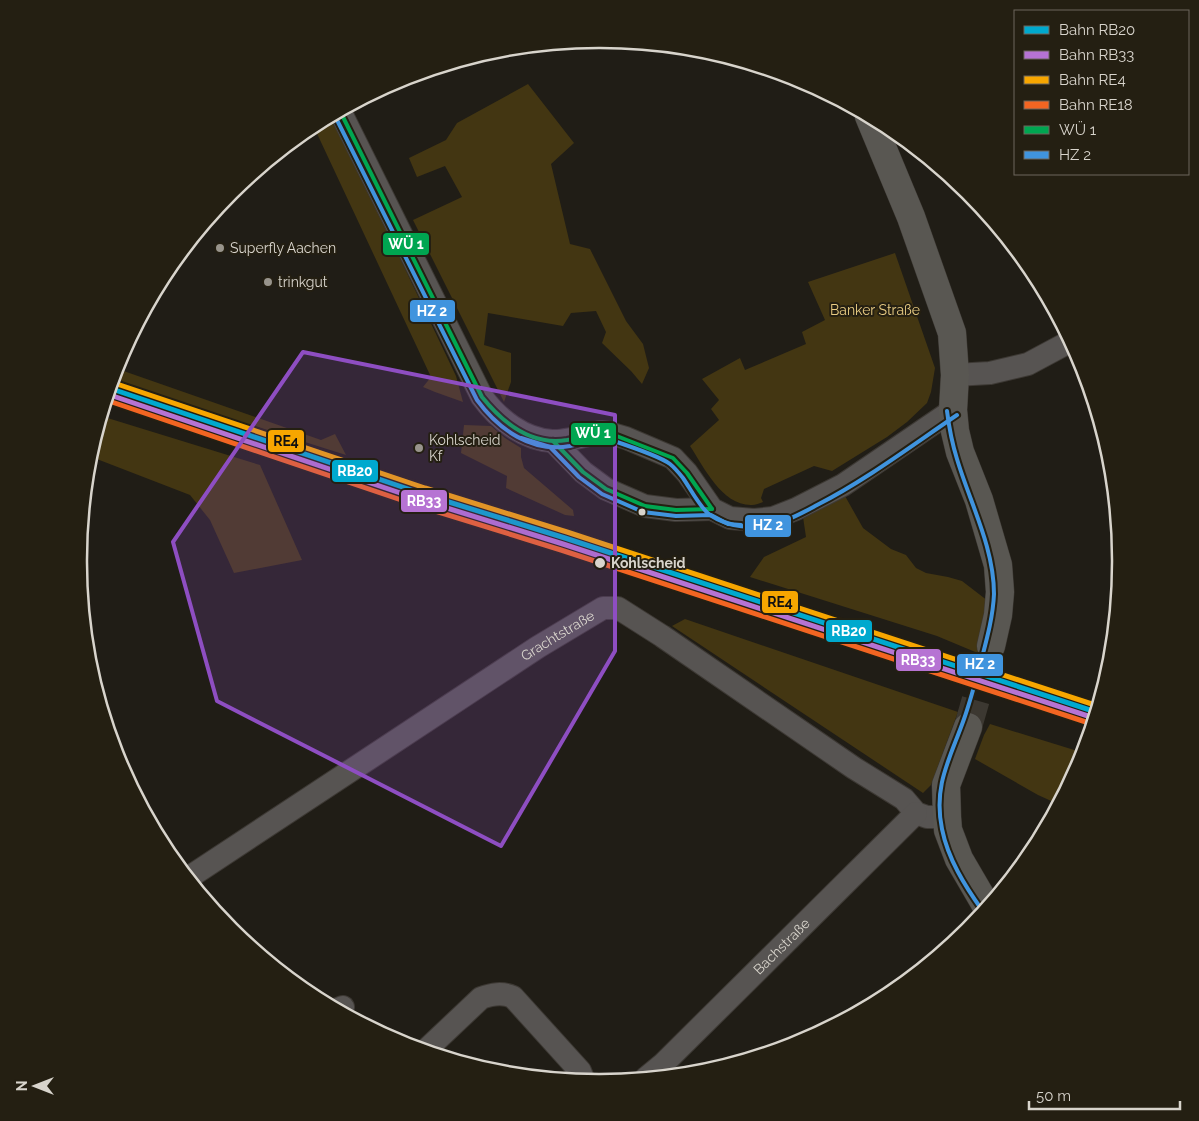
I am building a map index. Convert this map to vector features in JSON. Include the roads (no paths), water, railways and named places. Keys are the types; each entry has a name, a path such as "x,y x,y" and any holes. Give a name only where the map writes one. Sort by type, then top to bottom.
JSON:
{"street":[{"path":"343,116 482,397 496,415 526,434 553,442 601,432 609,433 672,458 687,473 712,509"},
{"path":"874,127 911,217 952,334 955,375 954,431 998,565 1000,600 991,646"},
{"path":"955,375 990,373 1028,364 1065,344"},
{"path":"553,442 583,472 606,488 644,506 676,510 712,509 730,518 754,520 773,518 796,509 843,485 953,410"},
{"name":"Grachtstraße","path":"194,874 538,647 603,608 618,608 662,636 854,768 904,799 916,813"},
{"path":"968,727 946,785 948,830 959,859 983,901"},
{"path":"916,813 927,817 947,817"},
{"name":"Bachstraße","path":"656,1070 916,813"},
{"path":"432,1045 481,998 492,994 505,994 513,997 581,1073"}],"tunnel":[{"path":"968,727 991,646"}],"rail line":[{"name":"RE4","path":"118,384 425,488 567,532 1092,704"},
{"name":"RB20","path":"116,390 423,494 565,538 1090,710"},
{"name":"RB33","path":"114,396 421,500 563,544 1088,716"},
{"name":"RE18","path":"112,402 419,506 561,550 1086,722"}],"place":[{"name":"Superfly Aachen","path":"220,248"},
{"name":"trinkgut","path":"268,282"},
{"name":"Kohlscheid Kf","path":"419,448"},
{"name":"Kohlscheid","path":"600,563"}],"park label":[{"name":"Banker Straße","path":"875,310"}]}
